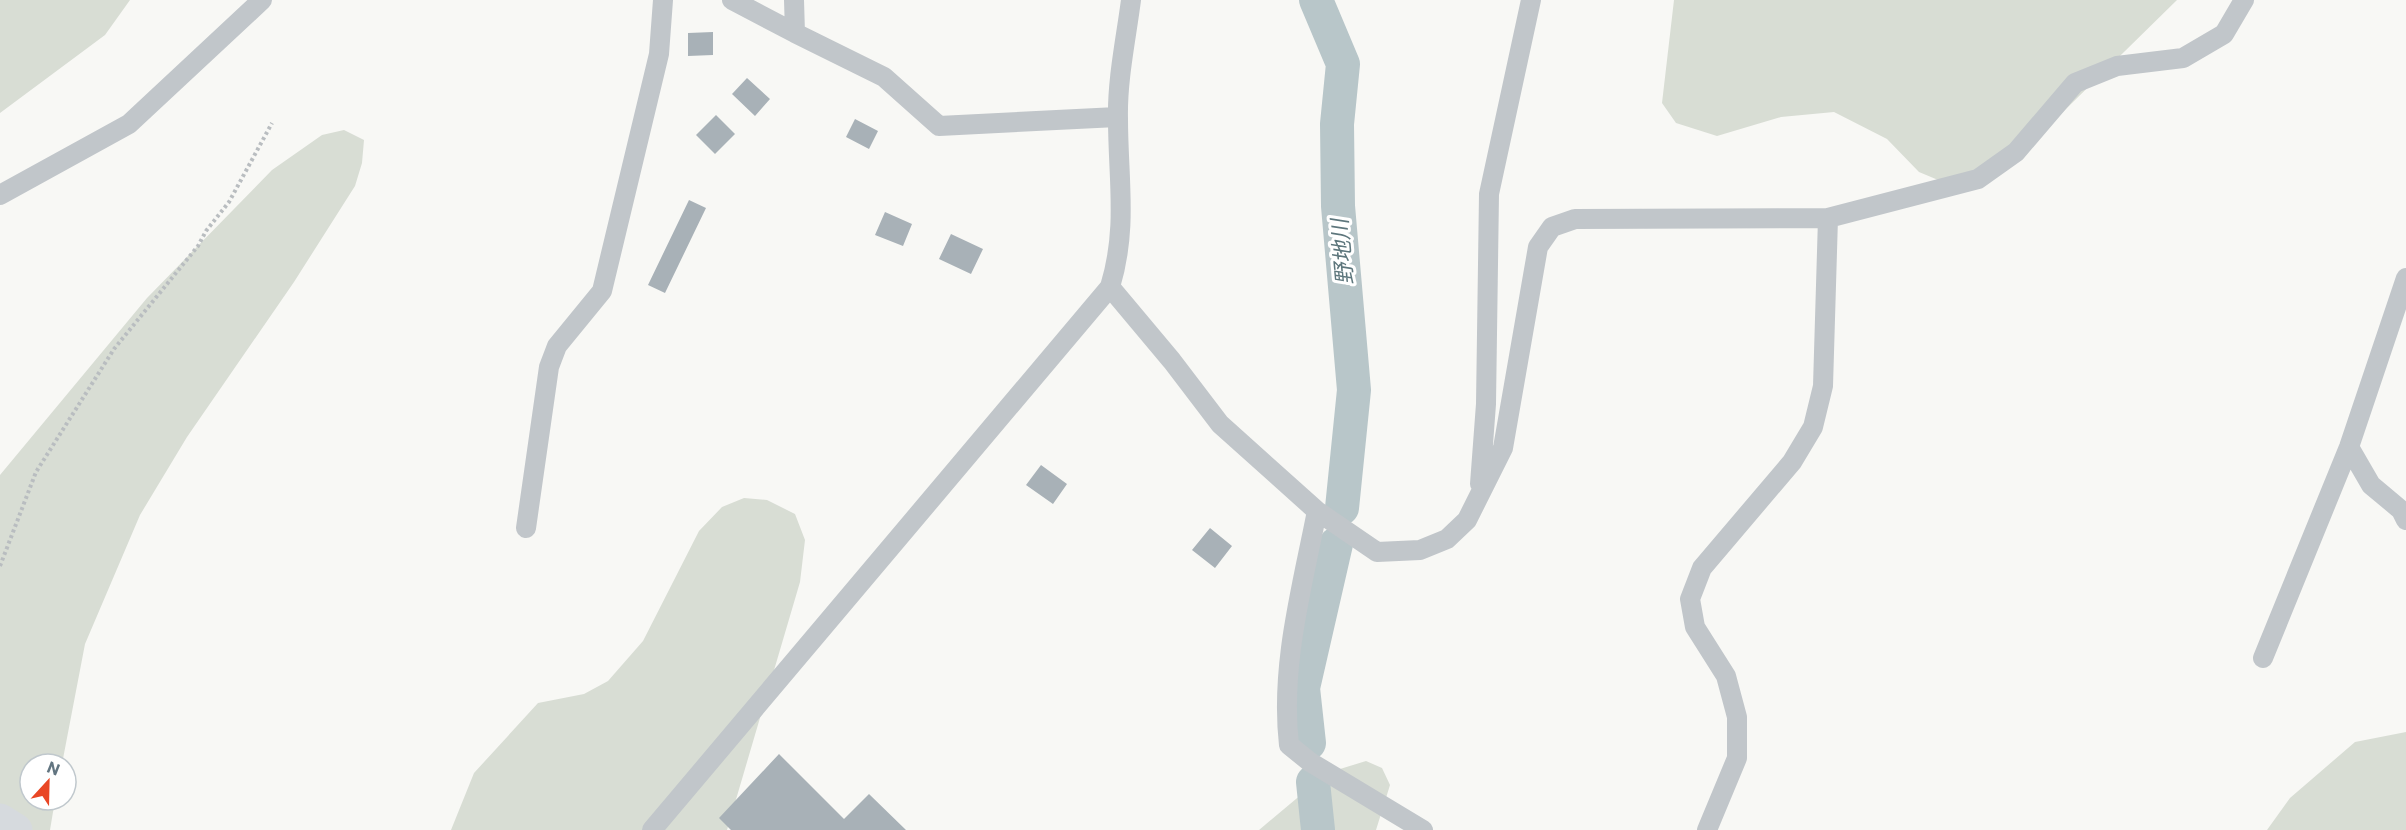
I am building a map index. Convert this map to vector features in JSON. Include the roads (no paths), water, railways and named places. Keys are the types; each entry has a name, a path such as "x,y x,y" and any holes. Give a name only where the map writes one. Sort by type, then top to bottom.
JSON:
{"highway":[{"path":"0,820 16,830"}],"street":[{"path":"0,195 129,124 262,0"},
{"path":"526,528 549,367 557,346 602,291 659,54 663,0"},
{"path":"732,0 884,77 939,126 1117,117"},
{"path":"794,0 795,33"},
{"path":"652,830 1110,287 1119,256 1122,189 1117,117 1131,0"},
{"path":"1479,493 1486,404 1489,194 1531,0"},
{"path":"1110,287 1172,361 1220,424 1317,511 1377,552 1420,550 1447,539 1467,520 1503,448 1538,246 1552,227 1575,219 1828,218 1978,179 2016,152 2075,83 2117,66 2183,58 2224,34 2244,0"},
{"path":"1707,830 1737,759 1737,717 1725,676 1695,627 1690,599 1702,568 1792,462 1813,427 1823,386 1828,218"},
{"path":"2264,658 2349,447 2406,278"},
{"path":"2349,447 2371,485 2401,510 2406,519"},
{"path":"1317,511 1288,660 1285,710 1289,745 1310,762 1423,830"}],"waterway":[{"name":"野地川","path":"1316,0 1343,64 1337,124 1338,206 1354,390 1342,508"},
{"name":"野地川","path":"1309,743 1303,688 1336,544"},
{"name":"野地川","path":"1313,782 1318,830"}]}
